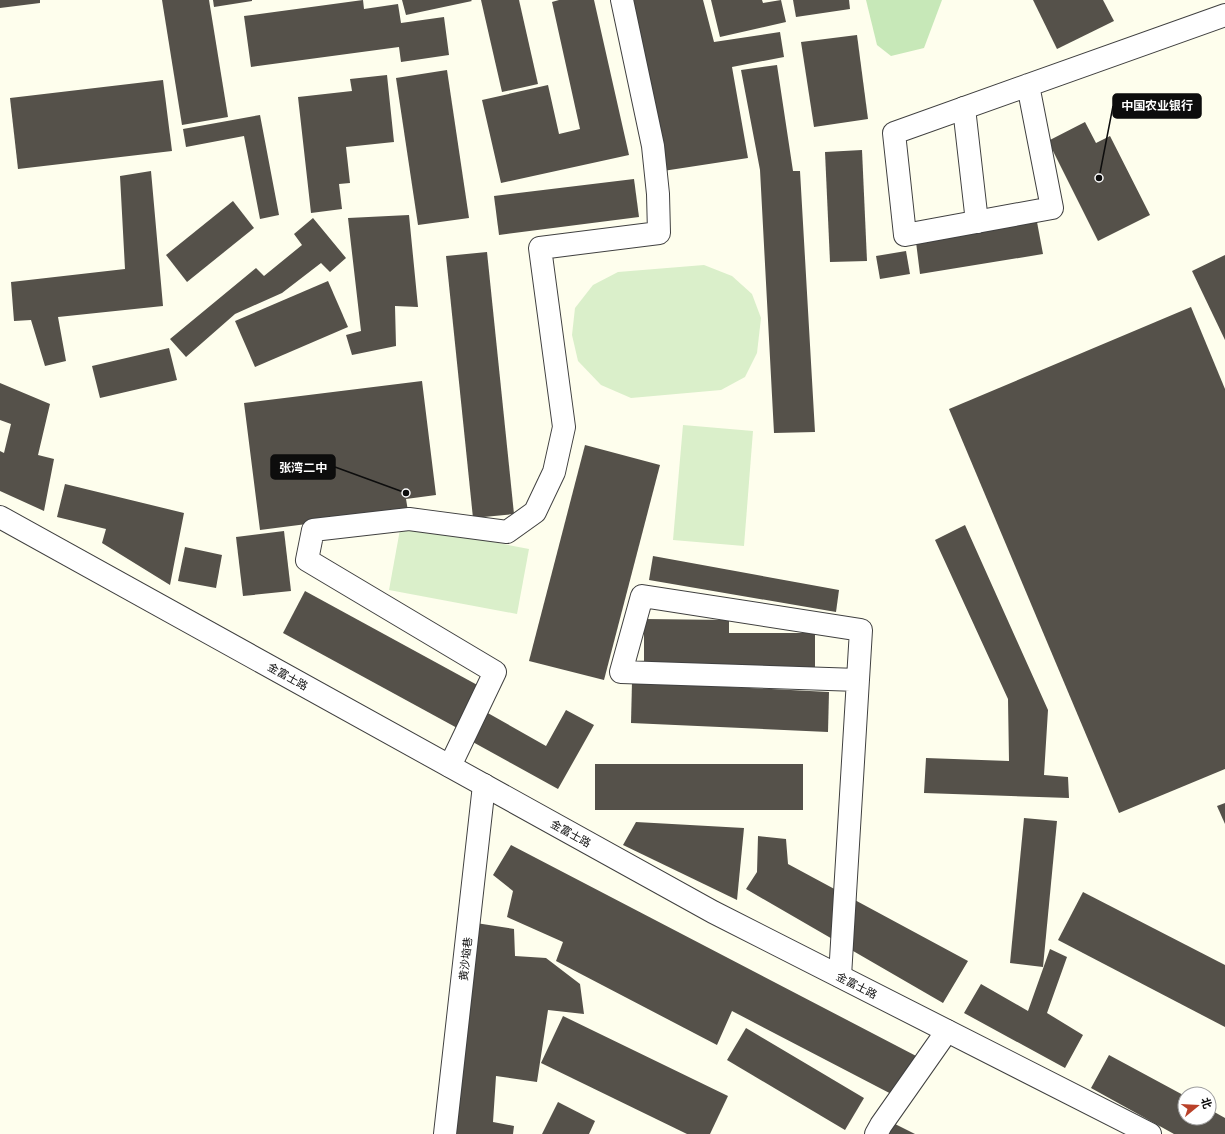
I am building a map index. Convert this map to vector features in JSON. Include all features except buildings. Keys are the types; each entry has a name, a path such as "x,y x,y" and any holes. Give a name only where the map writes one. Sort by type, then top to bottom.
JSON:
{"street":[{"path":"450,766 495,672 307,560 313,530 409,519 507,532 535,512 554,472 564,427 540,248 659,233 658,194 653,146 622,0"},
{"path":"1028,85 1052,208 905,235 894,132 1225,15"},
{"path":"964,108 977,222"},
{"name":"金富士路","path":"0,517 713,912 1150,1134"},
{"path":"840,976 858,680 861,630 642,596 621,672 858,680"},
{"name":"黄沙垴巷","path":"445,1134 484,785"},
{"path":"876,1134 947,1031"}],"green space":[{"path":"866,0 942,0 924,48 891,56 877,45"},
{"path":"704,265 732,276 752,294 761,318 757,353 745,377 721,390 631,398 601,385 578,361 572,335 575,308 593,285 618,272"},
{"path":"683,425 753,431 744,546 673,540"},
{"path":"401,524 529,549 517,614 389,590"}],"place":[{"name":"中国农业银行","path":"1099,178"},
{"name":"张湾二中","path":"406,493"}]}
